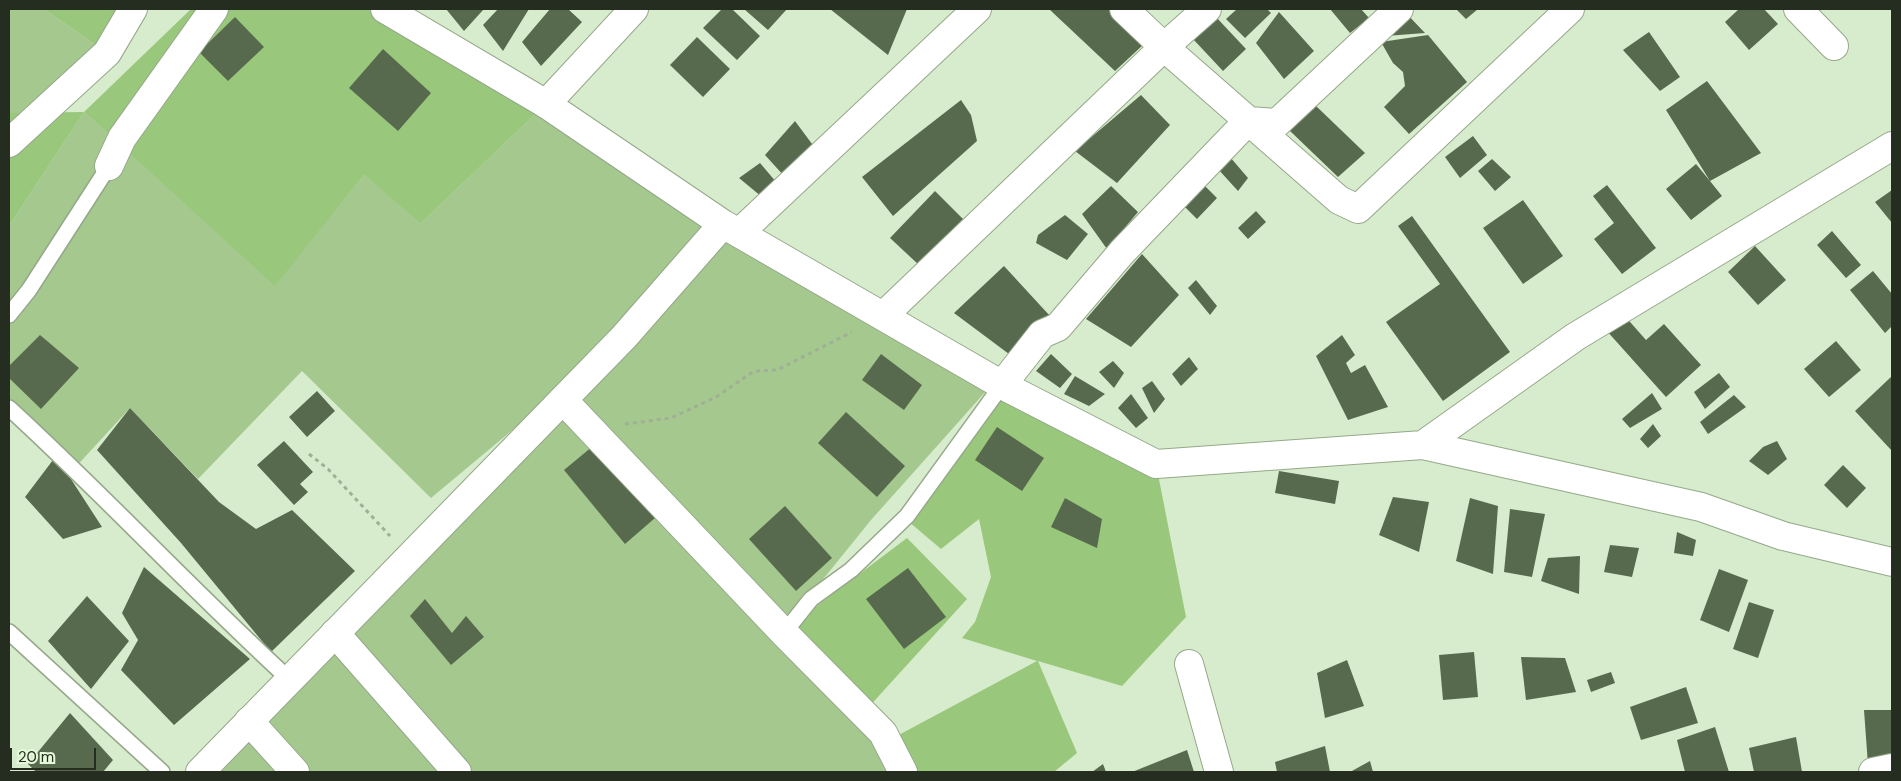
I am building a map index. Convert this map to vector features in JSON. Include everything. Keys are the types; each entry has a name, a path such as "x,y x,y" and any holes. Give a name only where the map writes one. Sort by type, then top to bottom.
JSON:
{"street":[{"path":"9,143 107,53 133,9"},
{"path":"109,166 122,138 214,9"},
{"path":"384,9 546,104 731,228 1002,385 1156,464 1423,445 1701,507 1783,536 1892,562"},
{"path":"546,104 634,9"},
{"path":"200,772 731,228 977,9"},
{"path":"1124,9 1164,47 1339,200 1358,210 1570,9"},
{"path":"882,316 1206,9"},
{"path":"1248,121 1277,123 1399,9"},
{"path":"1798,9 1834,46"},
{"path":"1002,385 1042,334 1058,327 1122,252 1248,121"},
{"path":"1423,445 1575,337 1892,146"},
{"path":"563,400 784,633 883,733 903,772"},
{"path":"335,633 457,772"},
{"path":"1189,664 1219,772"},
{"path":"249,721 295,772"},
{"path":"1873,772 1892,768"}],"lane":[{"path":"9,315 29,290 109,166"},
{"path":"784,633 811,599 851,570 907,516 1002,385"},
{"path":"9,408 76,470 240,635 290,680"},
{"path":"9,632 162,772"}],"path":[{"path":"590,429 671,418 716,397 754,371 777,370 882,316"},
{"path":"310,454 328,469 410,556"}],"green space":[{"path":"9,9 44,9 107,53 9,150"},
{"path":"44,9 133,9 107,53"},
{"path":"191,9 385,9 546,104 421,223 364,175 275,286 84,112"},
{"path":"546,104 987,390 871,520 782,630 856,713 895,772 207,772 619,341 431,498 302,371 198,479 130,408 72,471 9,409 9,226 84,112 275,285 364,175 422,222"},
{"path":"84,112 9,226 9,113"},
{"path":"1005,396 1156,464 1186,617 1122,686 1038,661 1077,753 1054,772 909,772 893,738 1037,661 962,638 975,622 991,577 979,519 941,549 908,521"},
{"path":"907,538 967,599 866,710 789,632 814,608"}],"building":[{"path":"446,9 484,9 464,31"},
{"path":"498,9 529,9 503,51 483,25"},
{"path":"550,9 568,9 582,22 541,66 522,42"},
{"path":"722,9 732,9 760,36 737,60 703,28"},
{"path":"744,9 787,9 768,30"},
{"path":"830,9 907,9 888,55"},
{"path":"1049,9 1108,9 1144,44 1115,71"},
{"path":"1237,9 1267,9 1271,13 1245,38 1226,19"},
{"path":"1330,9 1361,9 1369,18 1350,33"},
{"path":"1456,9 1478,9 1466,19"},
{"path":"1739,9 1764,9 1778,24 1749,50 1725,22"},
{"path":"1404,11 1425,33 1386,36"},
{"path":"1279,12 1314,51 1284,79 1256,43"},
{"path":"235,17 264,47 228,81 199,52"},
{"path":"1216,17 1246,49 1223,71 1193,39"},
{"path":"1649,32 1680,77 1660,91 1623,50"},
{"path":"1428,35 1467,82 1409,134 1384,107 1405,86 1403,72 1393,63 1381,42"},
{"path":"697,37 730,69 703,97 670,65"},
{"path":"383,49 431,93 398,131 349,88"},
{"path":"1707,81 1761,153 1710,181 1666,110"},
{"path":"1141,95 1170,125 1117,183 1075,151"},
{"path":"961,100 971,115 977,141 893,216 862,177"},
{"path":"1315,105 1365,153 1338,177 1288,129"},
{"path":"795,121 815,148 785,177 765,155"},
{"path":"1473,136 1487,155 1460,178 1445,157"},
{"path":"1230,157 1248,178 1238,191 1218,169"},
{"path":"1492,159 1511,177 1495,191 1478,171"},
{"path":"760,163 777,183 762,197 739,178"},
{"path":"1696,164 1722,196 1691,220 1666,189"},
{"path":"1204,185 1217,198 1197,219 1183,205"},
{"path":"1607,185 1656,248 1622,274 1594,239 1614,223 1593,196"},
{"path":"1111,186 1138,212 1107,249 1082,214"},
{"path":"1892,190 1892,223 1875,202"},
{"path":"935,191 963,219 919,265 890,238"},
{"path":"1523,200 1563,256 1523,284 1483,228"},
{"path":"1256,211 1266,222 1248,239 1238,228"},
{"path":"1065,215 1088,234 1067,260 1036,243 1038,235"},
{"path":"1412,216 1510,352 1443,401 1386,322 1440,284 1398,226"},
{"path":"1832,231 1861,265 1846,278 1817,245"},
{"path":"1755,246 1786,280 1758,305 1728,272"},
{"path":"1142,254 1179,295 1131,347 1086,319"},
{"path":"1004,266 1050,316 1013,357 954,313"},
{"path":"1873,271 1892,294 1892,326 1885,333 1850,290"},
{"path":"1196,280 1217,306 1210,315 1188,288"},
{"path":"1623,314 1646,340 1664,324 1701,365 1666,397 1606,330"},
{"path":"40,335 79,368 41,409 9,378 9,366"},
{"path":"1342,335 1355,355 1346,363 1351,373 1365,365 1388,407 1348,420 1316,356"},
{"path":"1836,341 1861,370 1829,397 1804,369"},
{"path":"881,354 922,385 904,410 862,380"},
{"path":"1051,354 1072,374 1060,388 1036,371"},
{"path":"1189,357 1198,369 1181,386 1172,374"},
{"path":"1113,361 1124,373 1114,388 1099,372"},
{"path":"1719,373 1730,387 1705,409 1694,392"},
{"path":"1075,376 1105,394 1089,406 1064,394"},
{"path":"1892,376 1892,451 1855,411"},
{"path":"1152,381 1165,399 1154,413 1142,388"},
{"path":"317,391 335,411 307,437 289,417"},
{"path":"1652,393 1662,409 1630,428 1622,419"},
{"path":"1131,394 1148,418 1136,428 1118,408"},
{"path":"1734,395 1746,407 1708,434 1700,422"},
{"path":"130,408 219,502 256,529 292,510 355,571 271,652 181,543 97,450"},
{"path":"846,412 905,466 877,497 818,443"},
{"path":"1653,424 1661,436 1648,448 1640,439"},
{"path":"997,427 1044,458 1022,491 975,460"},
{"path":"284,441 313,472 300,484 308,492 294,505 257,465"},
{"path":"1777,441 1787,459 1768,475 1749,461 1763,447"},
{"path":"593,446 655,518 625,544 564,470"},
{"path":"56,456 102,527 63,539 25,497"},
{"path":"1843,465 1866,488 1847,508 1824,485"},
{"path":"1279,471 1339,481 1335,504 1275,493"},
{"path":"1393,497 1429,502 1419,552 1379,535"},
{"path":"1065,498 1102,519 1097,548 1051,527"},
{"path":"1470,498 1498,506 1493,574 1456,561"},
{"path":"785,506 832,558 796,591 749,539"},
{"path":"1510,509 1545,514 1532,577 1504,572"},
{"path":"1677,532 1696,540 1693,556 1674,553"},
{"path":"1610,545 1639,548 1632,577 1604,572"},
{"path":"1580,556 1579,594 1541,581 1548,558"},
{"path":"144,567 250,659 174,725 121,670 138,640 122,613"},
{"path":"908,568 946,617 904,649 866,599"},
{"path":"1719,569 1748,580 1729,632 1700,620"},
{"path":"87,596 129,641 91,689 48,641"},
{"path":"425,599 452,633 466,616 484,637 451,665 410,616"},
{"path":"1749,602 1774,610 1758,658 1733,649"},
{"path":"1474,652 1478,697 1443,700 1439,655"},
{"path":"1521,657 1565,658 1576,692 1526,700"},
{"path":"1347,660 1364,706 1325,718 1317,673"},
{"path":"1611,672 1615,683 1591,692 1587,680"},
{"path":"1686,687 1698,723 1641,740 1630,707"},
{"path":"1864,710 1892,710 1892,765 1868,765"},
{"path":"70,713 113,760 103,772 36,772 28,764"},
{"path":"1715,727 1729,772 1685,772 1677,740"},
{"path":"1796,737 1802,772 1754,772 1749,748"},
{"path":"1325,746 1330,772 1277,772 1275,762"},
{"path":"1187,750 1194,772 1132,772"},
{"path":"1370,761 1373,772 1350,772"},
{"path":"1103,764 1106,772 1092,772"}]}
